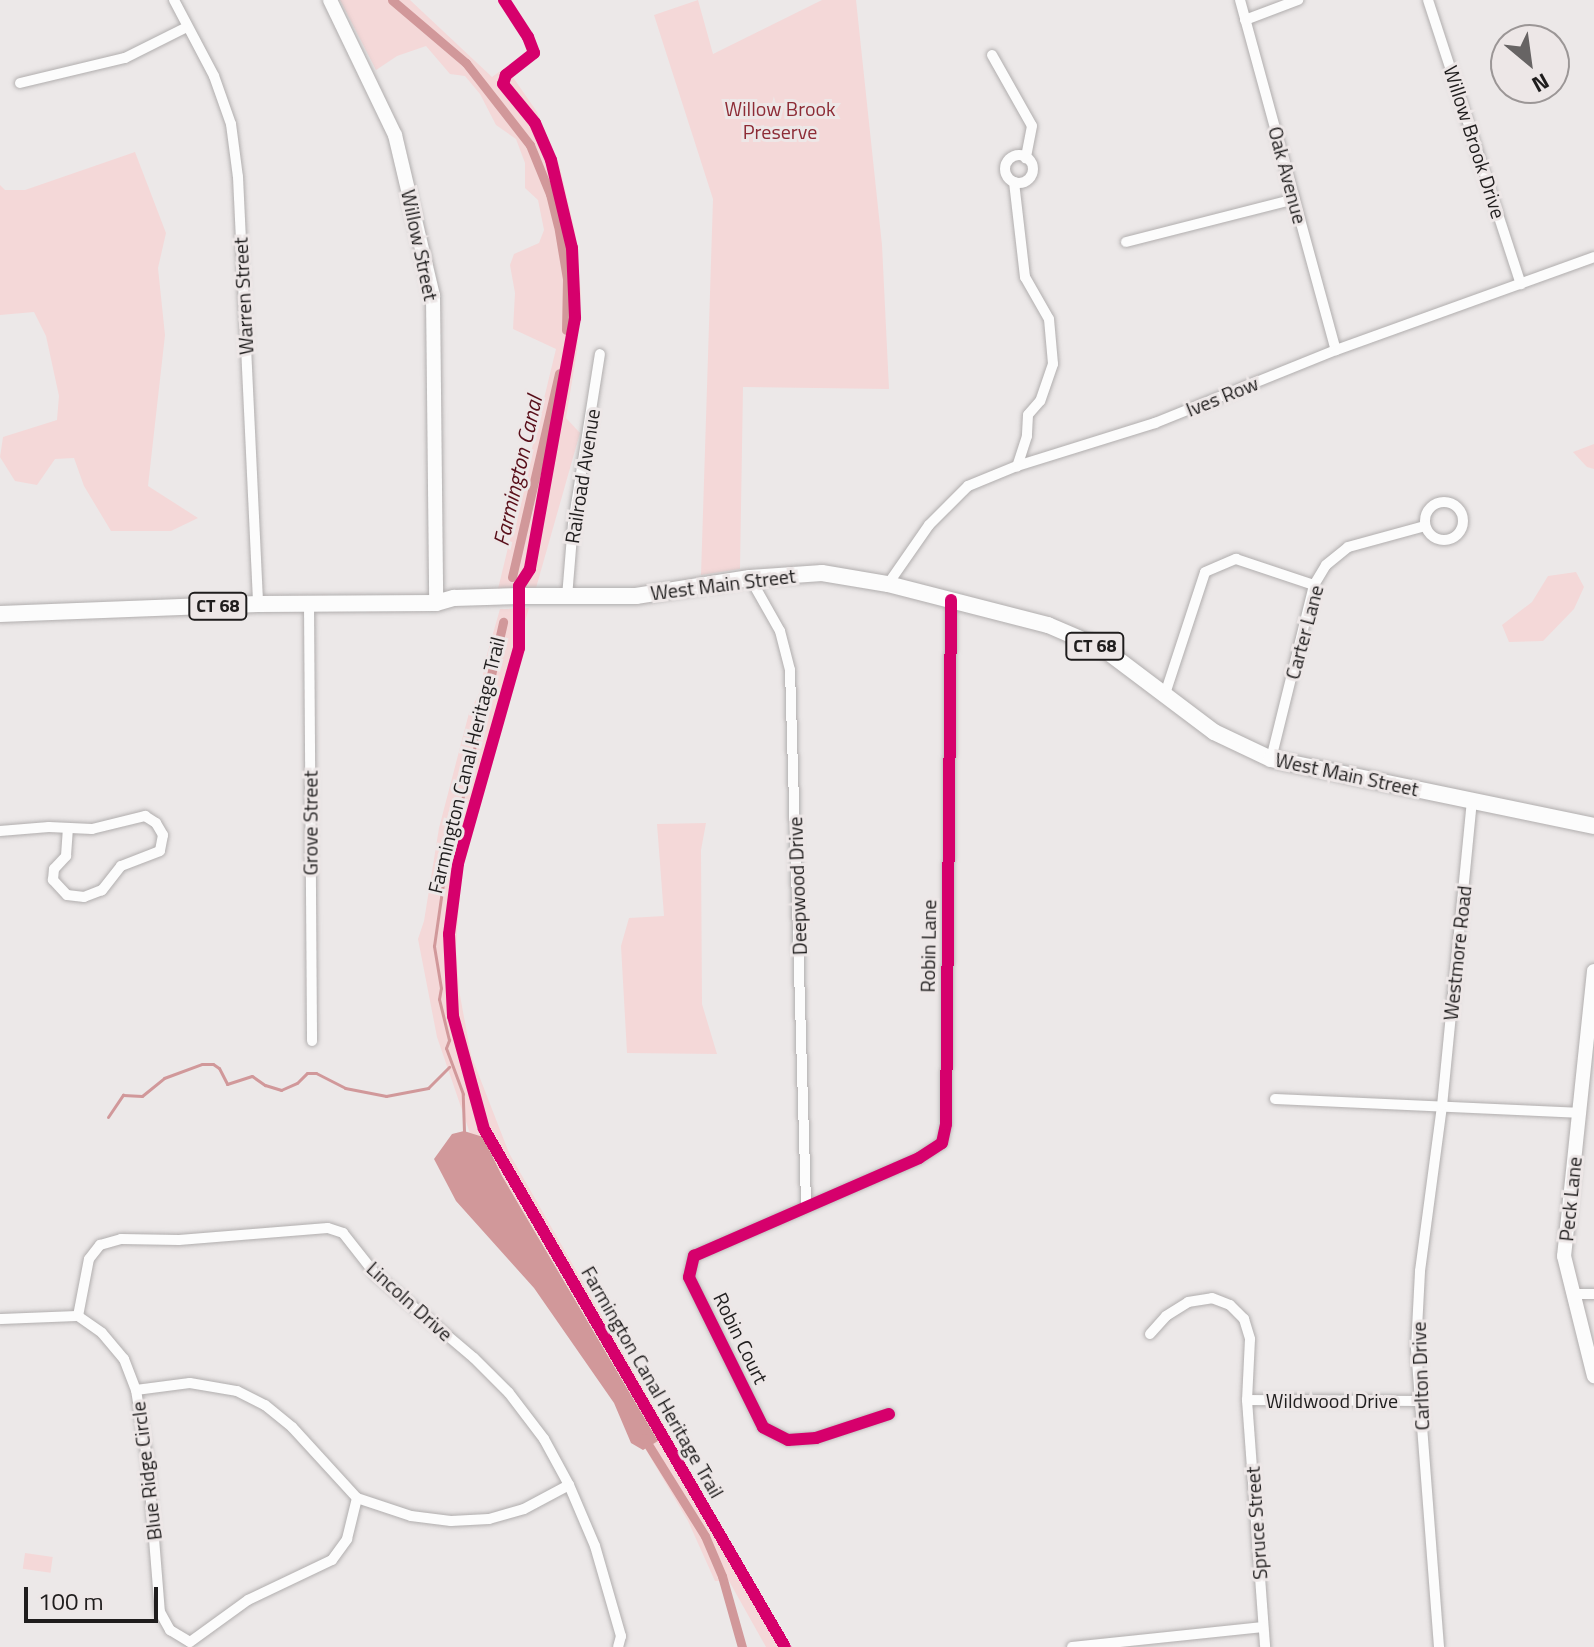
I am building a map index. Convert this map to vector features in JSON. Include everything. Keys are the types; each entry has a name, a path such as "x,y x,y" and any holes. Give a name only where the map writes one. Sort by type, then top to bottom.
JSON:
{"main road":[{"name":"West Main Street","path":"0,614 258,604 436,603 506,607 567,597 636,596 750,578 822,573 888,584 1048,625 1104,649 1214,732 1271,759 1594,826"}],"street":[{"name":"Warren Street","path":"174,0 214,76 231,124 238,177 258,604"},
{"name":"Willow Street","path":"330,0 395,135 433,296 436,603"},
{"name":"Oak Avenue","path":"1240,0 1336,350"},
{"path":"1245,20 1298,0"},
{"name":"Willow Brook Drive","path":"1428,0 1521,284"},
{"path":"20,83 125,58 187,27"},
{"path":"992,55 1032,126 1026,158"},
{"path":"1014,182 1026,180 1032,173 1032,165 1018,155 1007,162 1006,174 1014,182 1025,277 1049,319 1053,364 1040,401 1028,415 1027,436 1017,466"},
{"path":"1126,242 1295,199"},
{"name":"Ives Row","path":"888,584 929,525 968,486 1017,466 1155,423 1336,350 1594,257"},
{"name":"Railroad Avenue","path":"567,597 573,524 600,354"},
{"name":"Carter Lane","path":"1271,759 1314,585 1326,565 1348,547 1425,526"},
{"path":"1165,694 1205,572 1236,559 1314,585"},
{"name":"Deepwood Drive","path":"750,578 780,631 790,670 806,1204"},
{"name":"Robin Lane","path":"806,1204 919,1158 942,1143 951,600"},
{"name":"Grove Street","path":"309,604 312,1041"},
{"name":"Westmore Road","path":"1442,1106 1472,801"},
{"path":"0,831 49,827 92,829 145,816 156,823 163,835 160,851 121,866 102,890 84,897 67,895 53,880 54,869 66,856 68,829"},
{"name":"Peck Lane","path":"1594,971 1564,1256 1594,1376"},
{"path":"1275,1099 1578,1113"},
{"name":"Carlton Drive","path":"1439,1647 1416,1348 1420,1271 1442,1106"},
{"name":"Robin Court","path":"806,1204 694,1256 689,1277 763,1427 788,1440 816,1438 889,1414"},
{"name":"Lincoln Drive","path":"78,1316 89,1259 100,1245 121,1239 179,1240 328,1228 343,1233 376,1275 474,1358 509,1393 544,1439 569,1485 595,1546 621,1636 618,1647"},
{"path":"1573,1294 1594,1294"},
{"name":"Wildwood Drive","path":"1150,1334 1166,1316 1188,1302 1212,1298 1230,1305 1244,1319 1250,1339 1247,1400 1420,1401"},
{"path":"0,1319 78,1316"},
{"name":"Blue Ridge Circle","path":"78,1316 102,1333 124,1359 136,1390 148,1464 160,1612 170,1630 190,1644 248,1600 332,1560 347,1539 357,1498"},
{"path":"136,1390 190,1383 237,1391 265,1405 292,1427 357,1498 411,1516 476,1520 524,1509 569,1485"},
{"name":"Spruce Street","path":"1247,1400 1265,1647"},
{"path":"1072,1647 1263,1627"}],"green space":[{"path":"340,0 410,0 492,77 506,67 537,112 559,164 575,232 581,294 577,351 566,418 580,433 536,588 498,589 556,349 513,329 515,293 510,265 514,254 539,243 544,230 538,200 525,188 525,163 516,139 496,125 480,94 465,76 450,74 426,46 397,56 376,70"},
{"name":"Willow Brook Preserve","path":"698,0 713,54 822,0 856,0 882,245 889,389 743,387 740,569 701,575 713,199 654,15"},
{"path":"135,152 166,233 158,268 165,335 148,486 198,518 171,531 111,531 84,486 74,458 55,459 37,485 15,481 0,457 3,437 57,420 59,396 46,336 34,312 0,315 0,185 5,190 25,190"},
{"path":"1594,444 1594,469 1587,467 1573,452"},
{"path":"1576,572 1584,587 1574,609 1543,641 1509,642 1502,625 1532,602 1548,576"},
{"path":"529,608 476,789 462,862 456,947 459,990 471,1055 509,1153 791,1647 766,1647 729,1581 715,1581 688,1521 548,1284 475,1148 437,1037 418,939 424,921 439,828 469,713 482,688 484,665 500,609"},
{"path":"706,823 701,850 702,1004 717,1054 627,1053 621,946 629,918 664,916 657,824"},
{"path":"25,1553 53,1557 51,1573 23,1569"}],"shaded area":[{"path":"464,1131 483,1137 502,1176 658,1441 643,1450 631,1443 614,1403 534,1288 456,1201 434,1159 452,1134"}],"waterway":[{"name":"Farmington Canal","path":"392,0 466,63 530,145 550,194 558,225 567,279 566,330"},
{"name":"Farmington Canal","path":"512,577 559,373"},
{"name":"Farmington Canal","path":"479,728 503,622"},
{"path":"464,1131 463,1094 446,1048 449,1040 439,999 441,988 434,946 444,877 479,728"},
{"path":"108,1117 123,1095 142,1096 164,1078 202,1064 213,1064 219,1068 227,1084 252,1076 265,1085 281,1090 297,1083 307,1073 316,1073 345,1088 386,1096 428,1088 449,1067"},
{"name":"Farmington Canal","path":"644,1438 705,1536 722,1576 742,1647"}],"cycle path":[{"name":"Farmington Canal Heritage Trail","path":"504,0 528,37 534,53 506,75 503,84 535,123 551,160 572,248 575,318 530,569 519,586 519,648 458,864 449,934 453,1016 484,1129 785,1647"},
{"path":"889,1414 816,1438 788,1440 763,1427 689,1277 694,1256 919,1158 942,1143 946,1124 951,600"}]}
